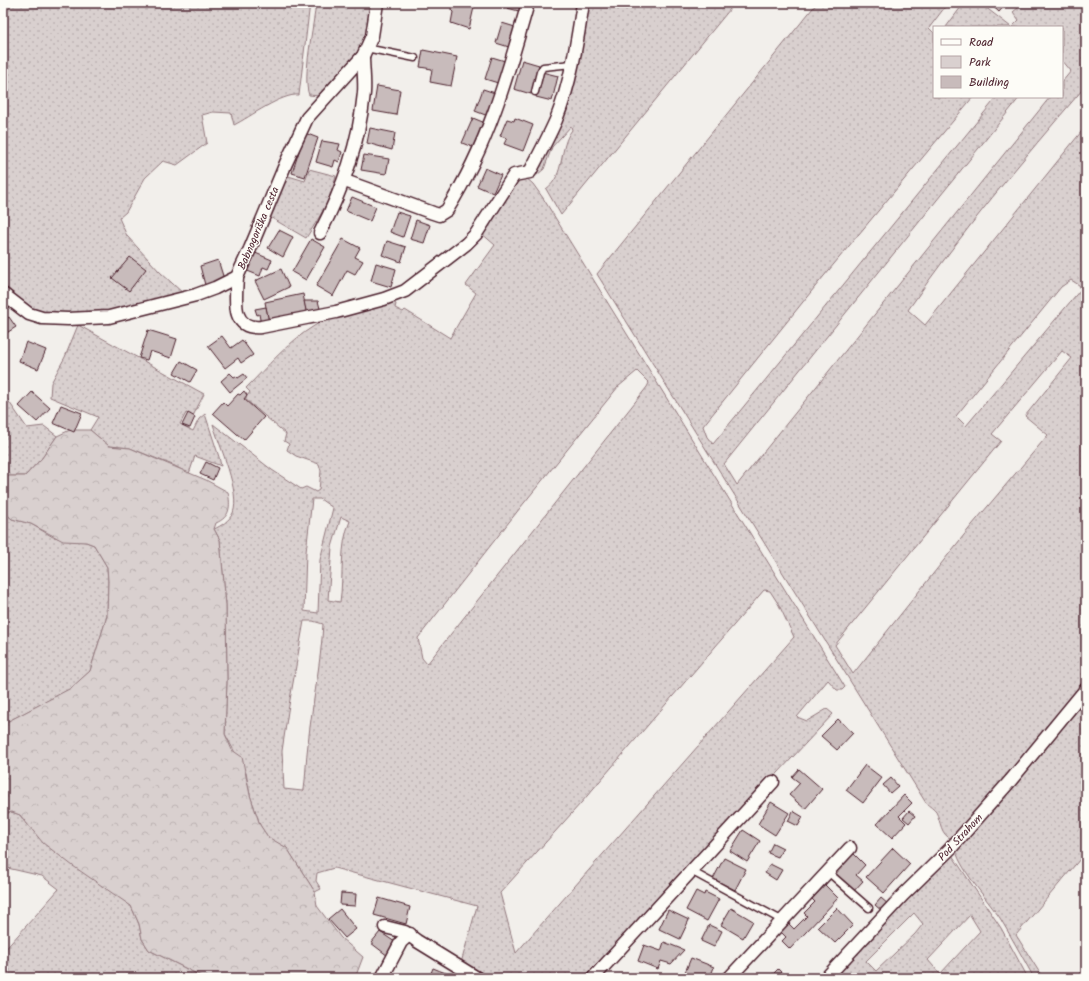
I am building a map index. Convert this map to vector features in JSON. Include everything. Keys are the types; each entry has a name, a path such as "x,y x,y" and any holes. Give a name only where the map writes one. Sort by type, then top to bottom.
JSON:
{"street":[{"name":"Babnogoriška cesta","path":"3,294 29,314 42,318 68,320 109,317 196,295 215,288 237,277 303,124 323,98 348,74 364,52 372,36 377,3"},
{"path":"344,181 433,213 439,214 447,210 480,151 498,103 528,3"},
{"path":"237,277 236,300 240,320 244,326 253,328 336,312 384,299 405,290 466,244 484,223 514,175 530,172 556,120 564,97 572,64 583,3"},
{"path":"320,233 344,181 353,155 361,117 364,92 364,52"},
{"name":"Pod Strahom","path":"826,978 903,894 950,849 1006,786 1086,689"},
{"path":"593,978 773,782"},
{"path":"728,978 850,848"},
{"path":"385,927 410,934 417,941 476,978"},
{"path":"382,978 400,942 410,934"}],"lane":[{"path":"364,52 415,58"},
{"path":"535,92 540,72 543,67 572,64"},
{"path":"691,871 783,921"},
{"path":"828,872 869,908"}],"green space":[{"path":"3,3 310,3 299,95 292,95 266,106 234,125 231,113 213,112 202,115 207,143 177,165 163,161 145,178 126,212 119,218 127,236 160,272 185,295 99,313 40,314 3,292"},
{"path":"316,3 373,3 365,43 358,56 319,96 309,95 307,87 309,50"},
{"path":"585,3 735,3 561,215 546,189 557,176 565,145 572,130 571,126 552,147 544,169 537,175 537,168 566,106"},
{"path":"817,3 948,3 929,28 933,32 933,98 972,98 819,282 703,426 707,437 713,444 996,98 1019,98 724,464 737,485 1049,98 1063,98 1063,81 1071,71 1063,61 1063,26 1013,26 1019,20 1013,12 1024,3 1086,3 1086,93 1083,89 1015,170 949,253 908,310 925,325 1086,126 1086,683 1021,762 952,839 943,831 936,812 926,803 597,274","holes":["1071,280 1079,285 1081,289 966,426 956,416 1061,287","1062,351 1072,358 1025,416 1048,435 972,525 853,674 835,645 1001,441 992,434"]},
{"path":"964,3 980,3 1010,26 947,26"},
{"path":"309,169 336,176 328,201 306,238 268,216 285,175 305,181"},
{"path":"524,176 533,184 543,198 845,687 842,690 837,690 828,680 797,717 807,721 827,709 833,714 587,978 485,978 461,963 477,906 334,868 317,873 316,881 321,889 315,892 287,848 268,838 260,825 250,795 246,773 225,734 227,680 226,605 220,540 214,529 227,521 233,513 235,504 232,482 213,424 272,470 301,489 306,487 316,492 319,490 321,471 319,464 296,456 287,450 289,444 284,441 286,434 245,399 250,392 246,388 270,363 304,332 341,313 389,300 396,304 395,308 403,312 405,310 450,338 476,293 466,285 495,245 481,233 513,182","holes":["637,371 649,383 427,664 422,658 418,638 520,508 618,387","312,499 320,499 333,508 320,560 318,613 304,611 306,552","341,517 350,521 344,541 340,602 328,600 332,547","764,590 770,591 779,605 794,637 516,953 500,893 581,803","304,621 313,621 323,624 307,750 304,790 284,789 282,751"]},
{"path":"78,325 204,394 193,416 186,413 180,424 193,431 199,419 205,414 221,466 195,456 189,474 175,466 130,448 109,446 90,430 98,417 50,397 51,383 65,357"},
{"path":"3,393 27,428 44,426 57,436 42,458 25,476 3,476"},
{"path":"70,430 90,430 109,446 130,448 206,480 228,492 229,507 227,515 221,521 216,523 214,529 220,540 226,605 227,680 225,734 232,750 242,757 250,795 260,825 268,837 287,848 315,892 317,906 341,938 363,957 355,978 205,978 149,950 142,939 139,924 131,906 73,866 43,843 20,815 12,812 3,814 3,724 71,688 90,671 107,616 107,567 94,545 86,542 63,541 31,524 12,519 3,511 3,476 25,476 42,458 57,436"},
{"path":"3,511 12,519 31,524 53,537 86,542 94,545 107,567 108,581 107,616 90,671 72,688 3,724"},
{"path":"1086,696 1086,852 1016,935 1043,978 1034,978 1000,918 961,863 957,855 956,848"},
{"path":"12,812 20,815 26,824 131,906 139,924 142,939 149,950 205,978 3,978 3,952 59,889 42,876 3,867 3,814"},
{"path":"952,855 1001,928 1028,978 833,978 894,911","holes":["914,913 923,924 915,934 876,971 866,961","970,915 980,931 940,974 928,960"]}],"building":[{"path":"452,3 475,3 469,29 451,23 453,12 451,10"},
{"path":"509,3 521,3 519,11 507,8"},
{"path":"989,3 1007,3 999,12"},
{"path":"502,23 515,27 509,47 496,43"},
{"path":"423,50 457,57 451,86 430,82 432,69 420,67"},
{"path":"492,57 505,61 498,83 485,79"},
{"path":"522,60 539,65 531,94 514,89"},
{"path":"542,72 558,76 552,101 536,97"},
{"path":"377,86 400,90 396,115 373,111"},
{"path":"483,89 495,93 488,116 475,111"},
{"path":"473,118 485,123 475,148 462,143"},
{"path":"515,118 533,125 523,151 504,144 507,138 500,136 507,119 514,121"},
{"path":"370,128 395,133 392,150 367,143"},
{"path":"305,133 318,138 305,177 292,173"},
{"path":"322,141 340,144 338,150 342,152 339,162 335,160 333,167 316,162"},
{"path":"364,155 389,159 386,174 361,170"},
{"path":"485,168 501,175 493,193 477,186"},
{"path":"352,197 376,207 370,221 346,211"},
{"path":"397,212 410,216 403,237 390,232"},
{"path":"416,220 430,225 424,243 410,239"},
{"path":"279,230 293,237 283,257 268,248"},
{"path":"311,239 325,247 306,280 292,272"},
{"path":"343,239 360,248 355,257 363,261 355,274 347,270 333,296 316,286"},
{"path":"387,241 406,247 401,262 382,255"},
{"path":"253,252 272,260 268,269 263,267 260,276 245,270"},
{"path":"130,257 146,269 129,291 112,278"},
{"path":"218,260 224,279 205,285 200,266"},
{"path":"376,263 396,269 391,287 371,281"},
{"path":"281,269 289,287 264,299 255,281"},
{"path":"303,294 307,315 269,323 265,302"},
{"path":"304,301 318,301 321,312 307,315"},
{"path":"266,307 269,323 261,325 259,314 257,315 255,309"},
{"path":"9,317 16,327 5,334 3,331 3,321"},
{"path":"148,330 177,339 171,358 150,351 147,360 139,358"},
{"path":"222,336 231,348 242,340 253,355 241,363 238,358 225,368 208,346"},
{"path":"26,342 46,350 38,369 19,361"},
{"path":"181,361 197,370 190,382 174,373"},
{"path":"230,373 234,377 236,376 238,378 244,374 247,378 230,392 221,381"},
{"path":"244,391 247,395 244,399 264,417 244,440 213,413 223,402 227,406 238,394 240,395"},
{"path":"32,392 50,408 37,422 19,406"},
{"path":"61,405 82,413 74,432 53,423"},
{"path":"188,413 195,417 190,428 182,425"},
{"path":"206,462 218,468 213,480 200,474"},
{"path":"838,719 853,733 837,750 821,736"},
{"path":"865,765 882,778 863,803 846,790"},
{"path":"799,769 822,789 805,809 789,795 800,783 792,777"},
{"path":"891,778 898,786 890,793 883,785"},
{"path":"904,795 912,803 899,816 906,823 892,838 877,824"},
{"path":"771,802 789,813 775,835 758,824"},
{"path":"793,811 803,817 798,826 788,821"},
{"path":"909,811 915,816 909,823 903,818"},
{"path":"743,830 760,841 747,862 730,851"},
{"path":"773,843 783,848 778,857 768,853"},
{"path":"893,848 910,864 884,893 866,877"},
{"path":"851,851 865,865 856,875 863,881 852,893 830,872"},
{"path":"724,858 746,869 735,890 713,879"},
{"path":"770,864 782,870 776,880 765,873"},
{"path":"825,885 838,898 790,949 782,941 786,937 781,932 789,924 794,929 807,916 804,913 815,902 812,899"},
{"path":"696,891 704,895 705,892 719,899 707,921 686,910"},
{"path":"341,893 356,894 355,906 340,905"},
{"path":"379,898 410,907 406,924 374,915"},
{"path":"881,898 889,905 883,912 875,905"},
{"path":"731,908 753,921 743,938 721,925"},
{"path":"837,908 853,925 835,943 818,927"},
{"path":"340,909 356,929 345,938 328,919"},
{"path":"668,910 689,920 680,939 659,929"},
{"path":"709,925 722,931 714,947 701,941"},
{"path":"380,932 395,942 388,956 371,943"},
{"path":"664,942 684,950 671,964 661,961 658,969 638,961 644,945 661,951"},
{"path":"691,958 714,967 710,978 683,977"},
{"path":"433,968 458,978 429,978"},
{"path":"778,969 787,978 769,978"}]}
